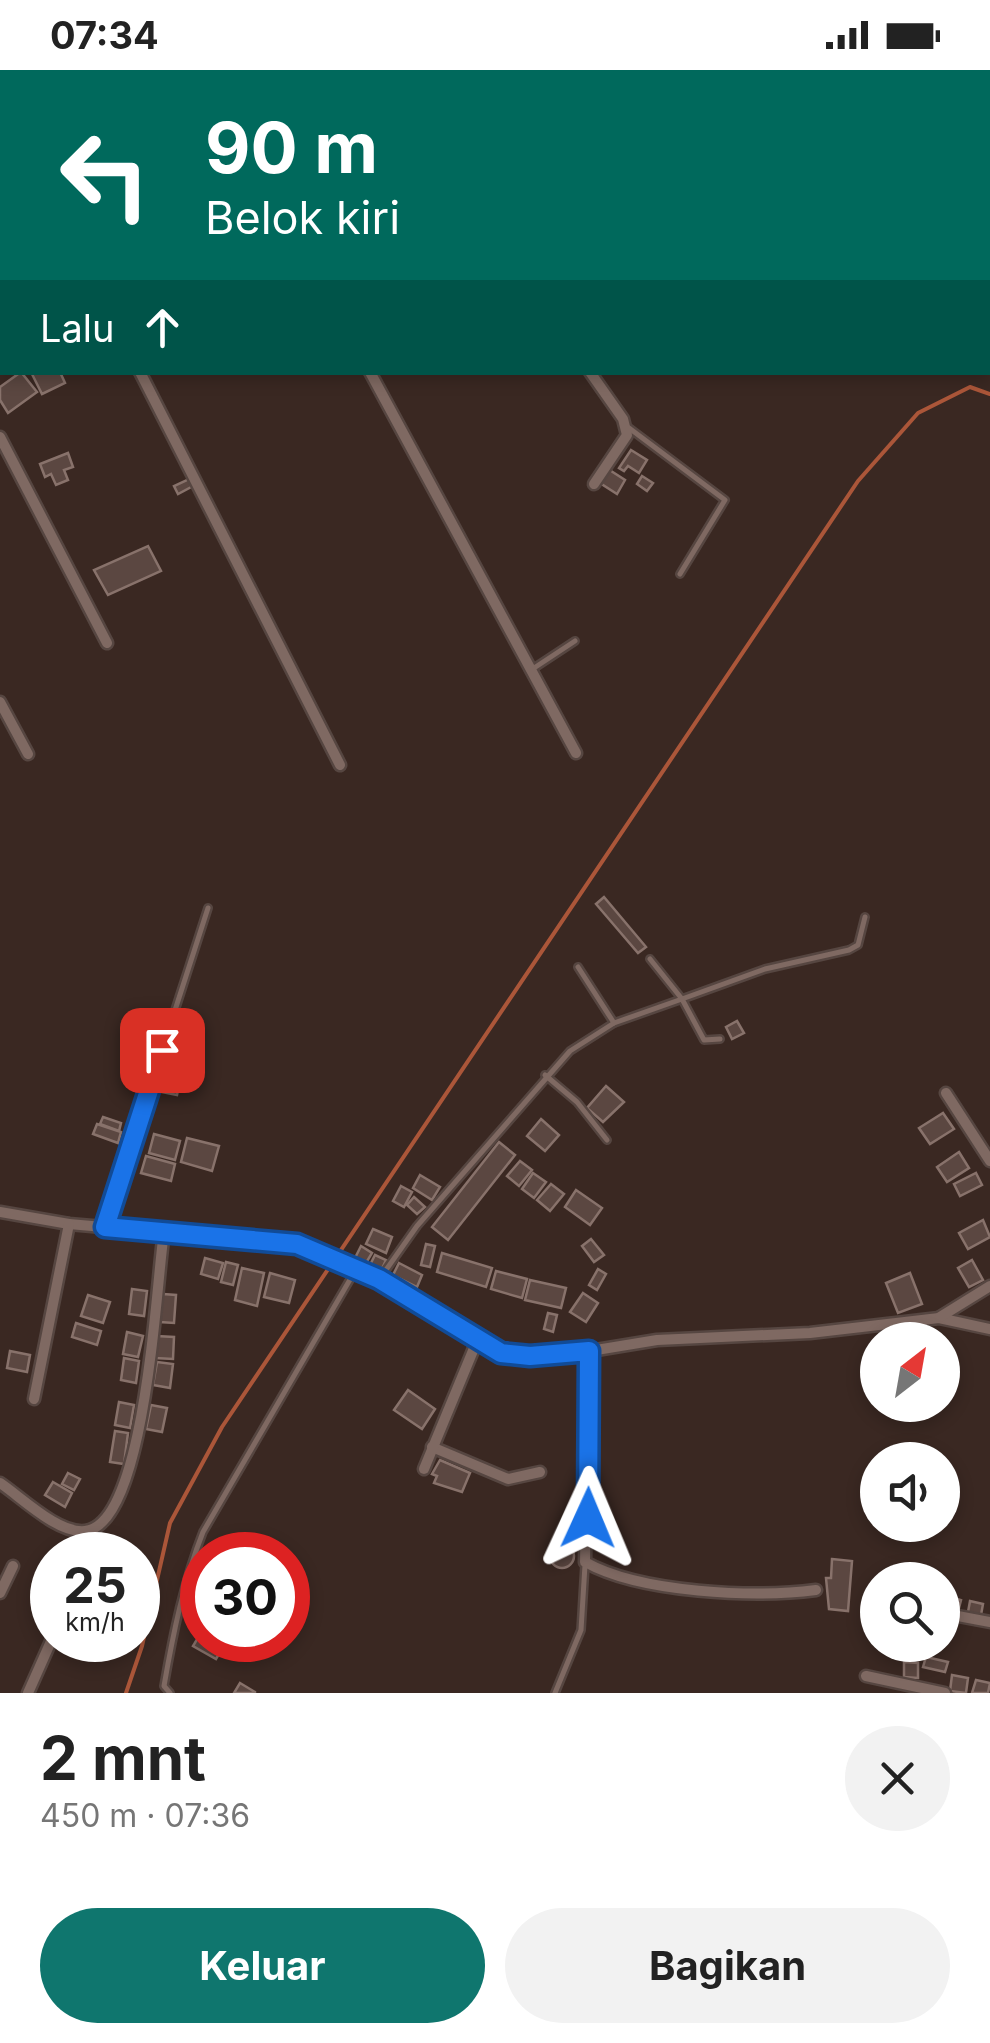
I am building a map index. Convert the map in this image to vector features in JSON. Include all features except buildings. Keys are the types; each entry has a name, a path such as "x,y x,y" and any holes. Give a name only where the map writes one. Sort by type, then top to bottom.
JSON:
{"street":[{"path":"142,375 340,765"},
{"path":"372,375 528,672 576,753"},
{"path":"592,375 626,427 627,436 594,484"},
{"path":"0,437 107,643"},
{"path":"0,702 28,754"},
{"path":"946,1093 990,1160"},
{"path":"0,1212 69,1224 272,1240 319,1251 379,1279 477,1342 501,1353 530,1356 657,1340 810,1333 939,1318 990,1329"},
{"path":"34,1398 69,1224"},
{"path":"0,1482 66,1528 80,1532 101,1524 108,1514 133,1462 164,1232"},
{"path":"939,1318 990,1286"},
{"path":"424,1468 477,1342"},
{"path":"589,1351 586,1562 619,1576 670,1584 778,1595 816,1590"},
{"path":"432,1447 508,1478 540,1472"},
{"path":"0,1593 13,1566"},
{"path":"960,1616 990,1622"},
{"path":"28,1693 42,1662"},
{"path":"866,1676 945,1693"}],"lane":[{"path":"626,427 725,500 680,574"},
{"path":"528,672 575,642"},
{"path":"105,1227 208,908"},
{"path":"379,1279 394,1254 545,1075 582,1040 614,1022 765,970 849,950 858,945 865,918"},
{"path":"650,959 682,999 704,1040 720,1040"},
{"path":"578,967 614,1022"},
{"path":"545,1075 577,1102 607,1140"},
{"path":"170,1693 164,1686 190,1567 203,1532 354,1268"},
{"path":"555,1693 581,1630 586,1562"}],"waterway":[{"path":"126,1693 142,1646 170,1523 222,1427 858,481 918,413 970,387 990,394"}],"route":[{"path":"162,1050 105,1227 297,1244 379,1279 477,1342 501,1353 530,1356 589,1351 588,1518"}]}
